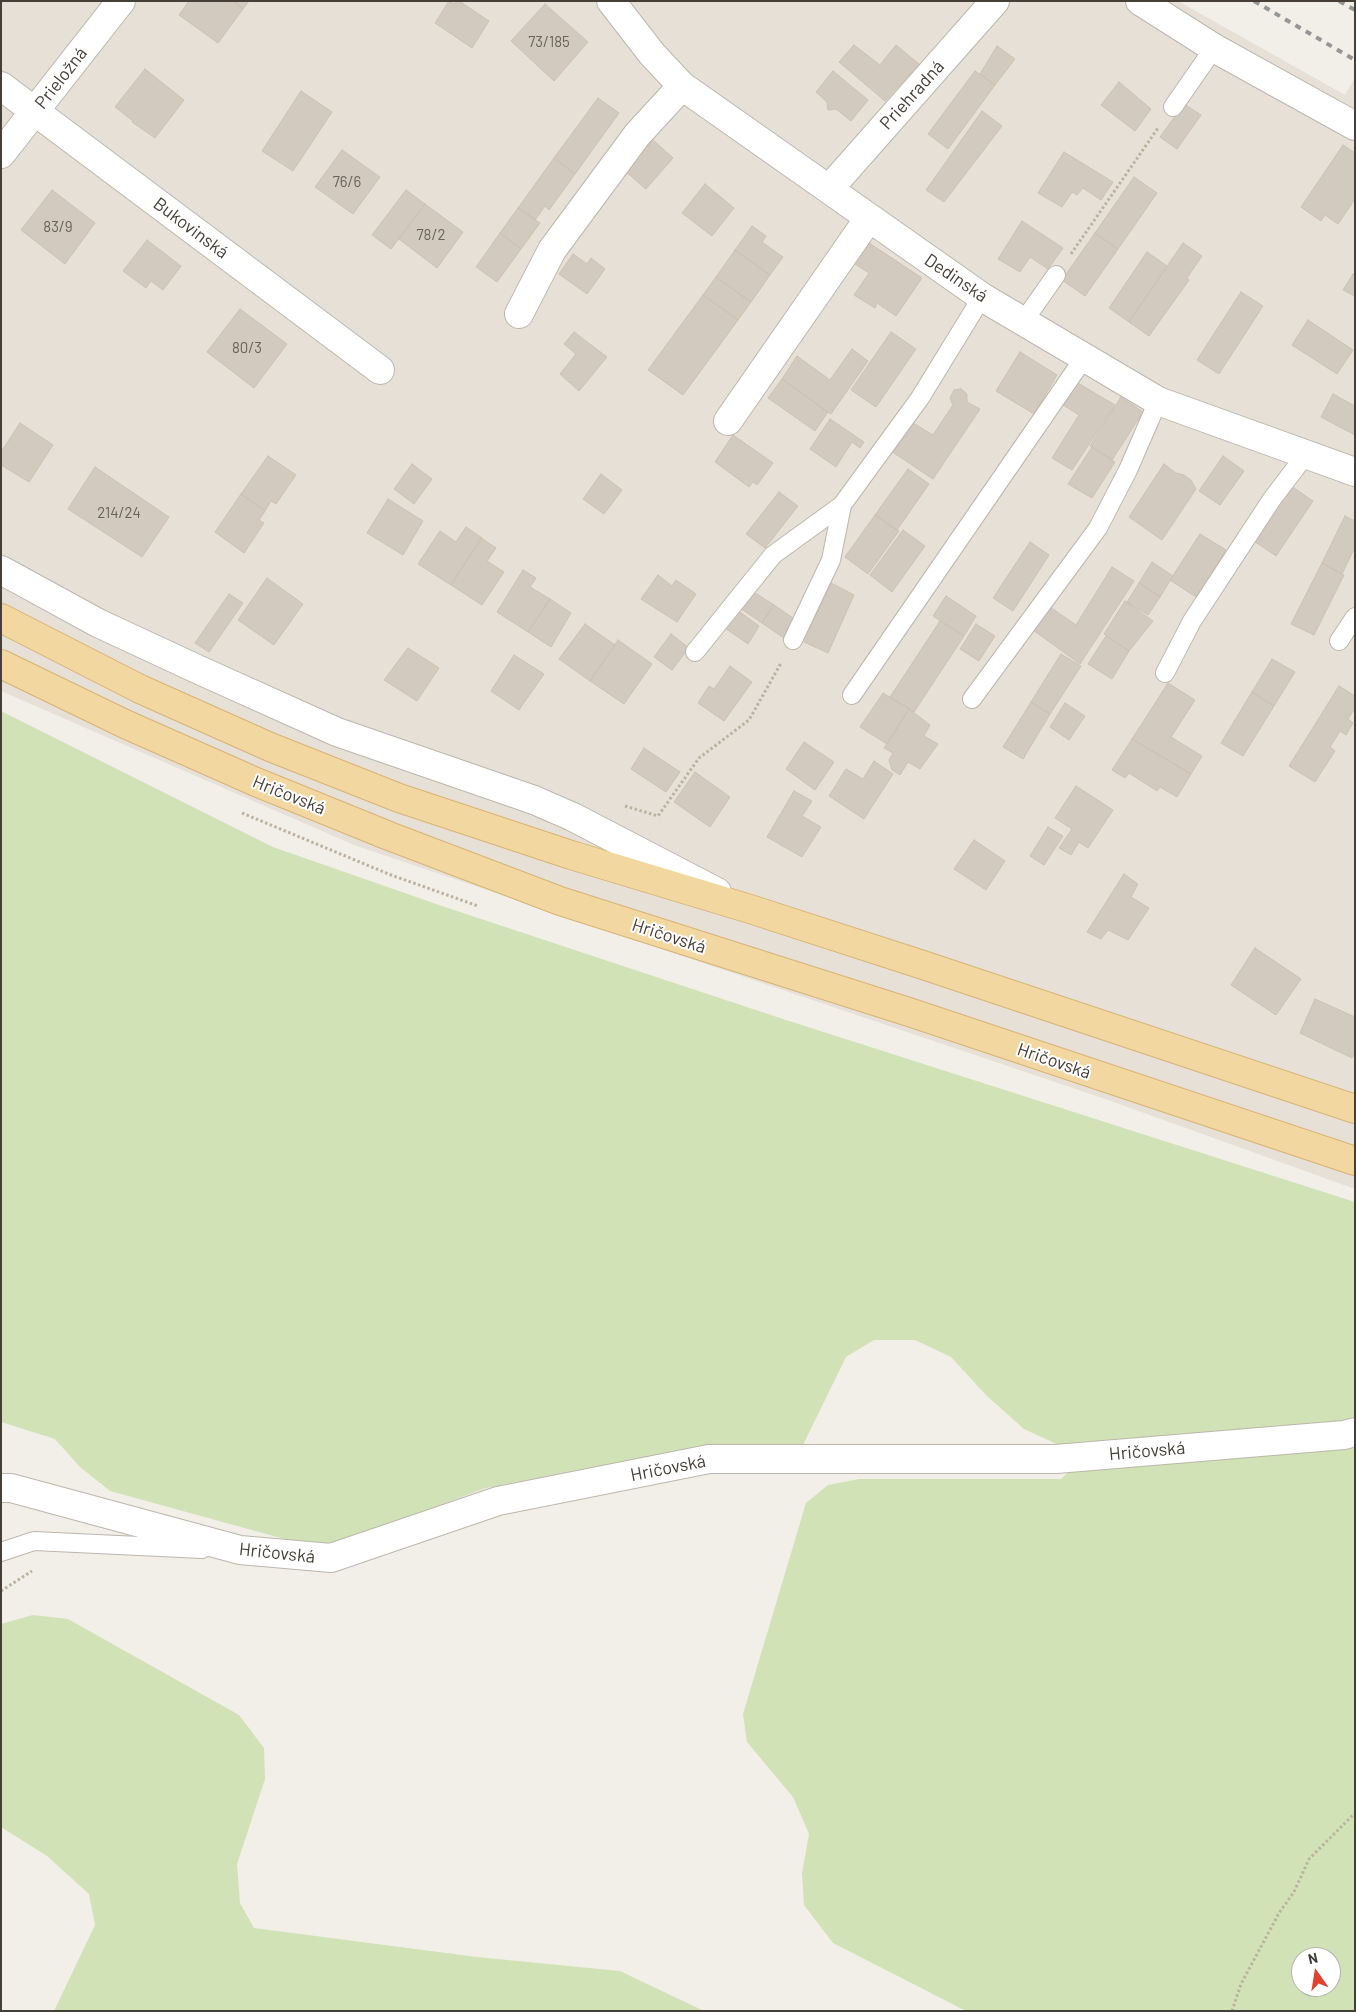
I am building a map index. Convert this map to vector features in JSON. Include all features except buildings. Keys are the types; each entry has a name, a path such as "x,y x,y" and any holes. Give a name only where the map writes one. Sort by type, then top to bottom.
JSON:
{"main road":[{"path":"1,618 140,689 270,747 399,798 571,855 750,909 923,965 1355,1109"},
{"name":"Hričovská","path":"1,664 125,724 256,782 389,836 560,901 912,1013 1355,1161"}],"street":[{"name":"Prieložná","path":"1,154 121,1"},
{"name":"Dedinská","path":"612,1 652,54 682,86 982,297 1158,401 1307,453 1355,472"},
{"name":"Priehradná","path":"828,189 995,1"},
{"path":"1140,1 1214,48 1355,126"},
{"name":"Bukovinská","path":"1,86 380,370"},
{"path":"519,314 552,250 637,135 682,86"},
{"path":"728,421 869,218"},
{"path":"1,570 98,623 337,732 534,800 573,817 750,909"},
{"name":"Hričovská","path":"1,1488 11,1488 240,1550 331,1558 498,1501 709,1459 1056,1459 1355,1432"}],"lane":[{"path":"1173,107 1214,48"},
{"path":"1023,322 1056,275"},
{"path":"694,652 773,555 842,505 920,398 982,297"},
{"path":"852,695 1084,358"},
{"path":"972,699 1098,528 1128,470 1158,401"},
{"path":"1165,673 1192,621 1272,499 1307,453"},
{"path":"793,640 831,560 842,505"},
{"path":"1339,641 1355,617"},
{"path":"1,1552 34,1541 240,1550"}],"path":[{"path":"1056,275 1173,107"},
{"path":"616,804 658,816 700,758 749,720 793,640"},
{"path":"1232,2011 1241,1984 1279,1913 1294,1892 1309,1859 1355,1813"}],"shaded area":[{"path":"1,1 1178,1 1345,95 1354,79 1355,1189 1108,1100 354,845 1,691"}],"green space":[{"path":"1,711 273,847 439,905 783,1019 1355,1202 1355,2011 966,2011 833,1943 804,1905 802,1873 809,1834 793,1797 747,1742 743,1714 806,1503 828,1485 859,1479 1061,1479 1075,1466 1061,1446 1024,1429 987,1396 951,1357 915,1340 874,1340 846,1357 802,1447 708,1447 486,1488 337,1543 299,1543 110,1491 80,1467 55,1439 1,1422"},
{"path":"33,1615 68,1619 239,1715 264,1748 265,1779 237,1864 240,1903 254,1928 477,1957 620,1971 704,2011 54,2011 95,1925 89,1894 47,1856 1,1827 1,1624"}],"railway":[{"path":"1254,1 1355,60"},
{"path":"1339,1 1355,10"}]}
